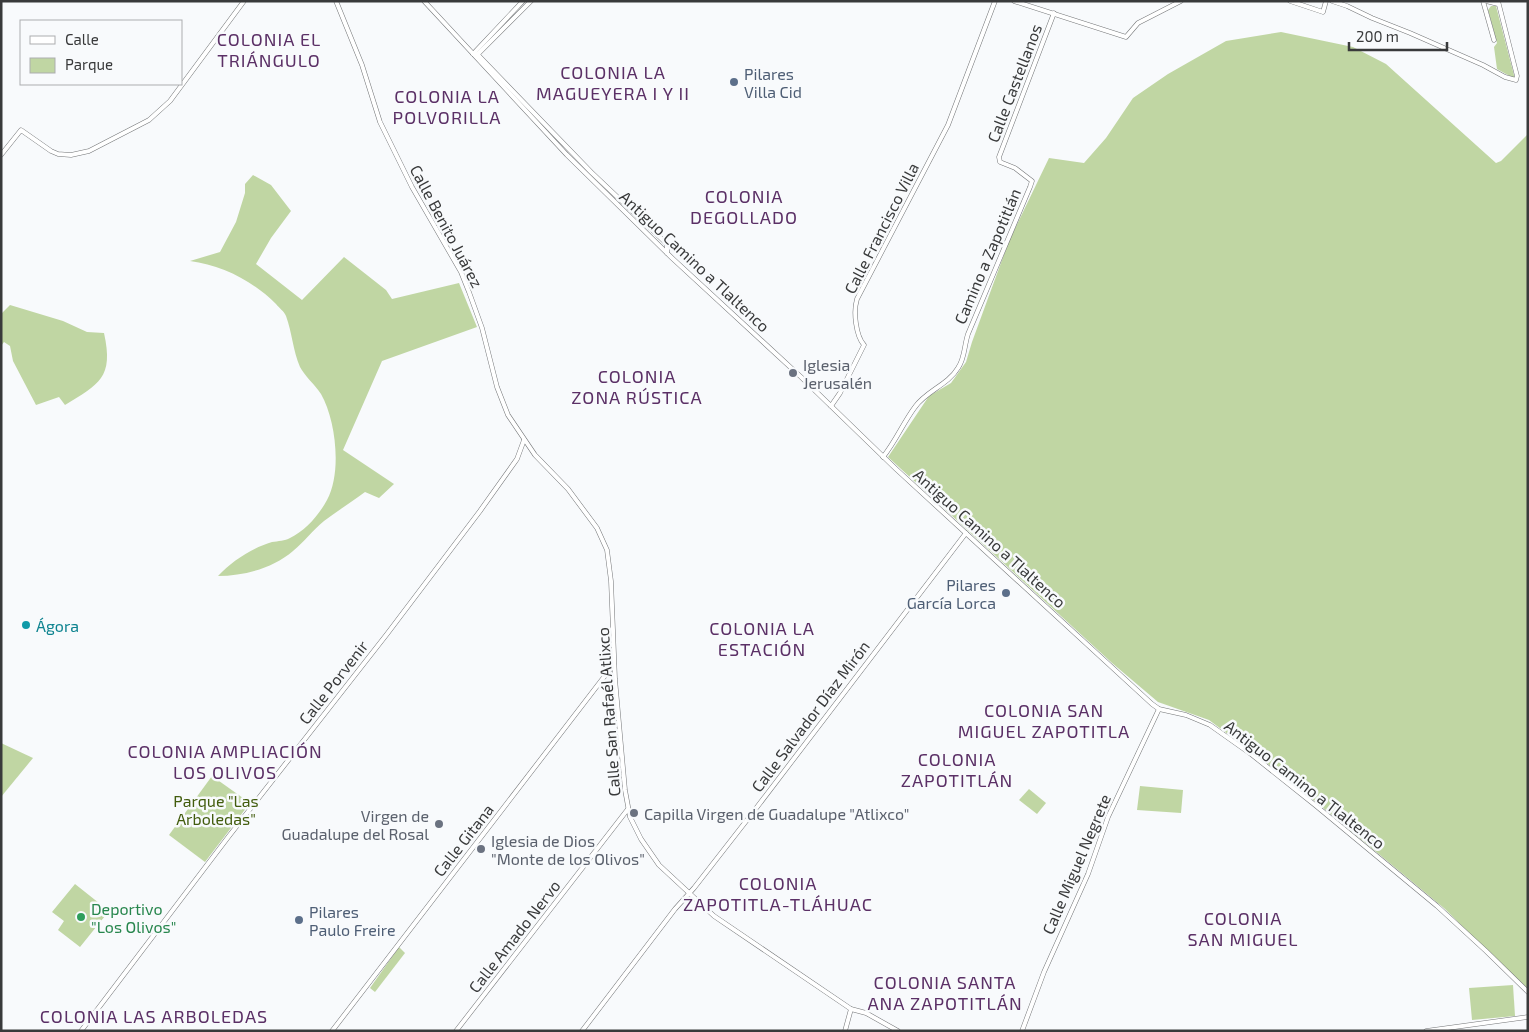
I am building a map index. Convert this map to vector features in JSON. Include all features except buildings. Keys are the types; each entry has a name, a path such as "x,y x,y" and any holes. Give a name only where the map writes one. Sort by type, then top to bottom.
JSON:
{"street":[{"path":"182,85 244,1"},
{"name":"Calle Benito Juárez","path":"336,1 362,66 380,122 412,187 470,292 482,328 500,398 524,440 540,461 561,480"},
{"path":"424,1 476,54"},
{"path":"476,54 523,1"},
{"path":"476,54 531,1"},
{"name":"Calle Francisco Villa","path":"833,404 864,345 861,341 856,320 855,306 857,299 948,125 995,1"},
{"path":"1014,1 1126,37 1138,23 1181,1"},
{"path":"1290,1 1323,12 1326,1"},
{"path":"1332,1 1404,30 1483,65 1505,77 1516,80 1498,2 1485,1 1494,40"},
{"name":"Calle Castellanos","path":"1032,181 1015,168 1000,162 1000,157 1054,13"},
{"name":"Antiguo Camino a Tlaltenco","path":"476,54 591,172 667,244 667,253 833,404 883,457 1146,698 1159,709 1210,725 1251,754 1316,805 1437,906 1528,992"},
{"path":"1,155 21,130 58,154 71,155 89,151 149,120 170,101 182,85"},
{"name":"Camino a Zapotitlán","path":"883,457 922,398 947,380 957,370 964,356 967,340 1032,181"},
{"name":"Calle Porvenir","path":"81,1031 480,510 517,459 524,440"},
{"name":"Calle San Rafaél Atlixco","path":"561,480 597,528 607,550 611,581 614,664 628,809 646,848 659,865 688,893 704,908 731,928 851,1009 866,1013 898,1031"},
{"name":"Calle Salvador Díaz Mirón","path":"582,1031 754,811 966,533"},
{"name":"Calle Gitana","path":"332,1031 614,664"},
{"name":"Calle Miguel Negrete","path":"1022,1031 1044,972 1088,874 1108,817 1159,709"},
{"name":"Calle Amado Nervo","path":"456,1031 628,809"},
{"path":"845,1031 851,1009"},
{"path":"1426,1031 1528,1017"}],"green space":[{"path":"1491,6 1496,6 1515,79 1497,69 1494,47 1497,43 1488,10"},
{"path":"1281,32 1353,47 1386,64 1496,163 1501,161 1528,134 1528,992 1445,909 1292,782 1209,720 1158,702 1112,663 888,457 929,396 951,383 966,362 1009,241 1049,158 1084,163 1106,138 1133,98 1168,74 1226,41"},
{"path":"253,175 271,185 291,211 271,238 256,264 302,300 344,257 386,290 392,299 459,283 477,327 382,361 343,450 394,484 379,498 365,492 324,521 293,551 277,562 248,573 218,576 236,560 250,551 272,542 288,539 306,527 316,517 332,489 336,461 333,432 326,405 321,394 300,367 285,314 267,296 247,281 214,266 190,261 220,252 236,222 245,193 245,184"},
{"path":"10,305 63,321 87,332 104,333 107,360 105,370 95,385 65,405 59,397 36,405 13,361 10,346 4,342 1,346 1,314"},
{"path":"1,743 33,758 1,797"},
{"name":"Parque \"Las Arboledas\"","path":"212,776 250,803 205,862 169,835"},
{"path":"1140,786 1183,790 1181,813 1137,810"},
{"path":"1029,789 1046,803 1037,814 1019,800"},
{"name":"Deportivo \"Los Olivos\"","path":"75,884 109,911 80,947 58,930 64,921 52,912"},
{"path":"399,947 405,953 375,992 370,988"},
{"path":"1513,985 1515,1016 1472,1020 1469,988"}],"place":[{"name":"Pilares Villa Cid","path":"734,82"},
{"name":"Iglesia Jerusalén","path":"793,373"},
{"name":"Pilares García Lorca","path":"1006,593"},
{"name":"Ágora","path":"26,625"},
{"name":"Capilla Virgen de Guadalupe \"Atlixco\"","path":"634,813"},
{"name":"Virgen de Guadalupe del Rosal","path":"439,824"},
{"name":"Iglesia de Dios \"Monte de los Olivos\"","path":"481,849"},
{"name":"Deportivo \"Los Olivos\"","path":"81,917"},
{"name":"Pilares Paulo Freire","path":"299,920"}],"district":[{"name":"COLONIA EL TRIÁNGULO","path":"269,49"},
{"name":"COLONIA LA MAGUEYERA I Y II","path":"613,82"},
{"name":"COLONIA LA POLVORILLA","path":"447,106"},
{"name":"COLONIA DEGOLLADO","path":"744,206"},
{"name":"COLONIA ZONA RÚSTICA","path":"637,386"},
{"name":"COLONIA LA ESTACIÓN","path":"762,638"},
{"name":"COLONIA SAN MIGUEL ZAPOTITLA","path":"1044,720"},
{"name":"COLONIA AMPLIACIÓN LOS OLIVOS","path":"225,761"},
{"name":"COLONIA ZAPOTITLÁN","path":"957,770"},
{"name":"COLONIA ZAPOTITLA-TLÁHUAC","path":"778,893"},
{"name":"COLONIA SAN MIGUEL","path":"1243,928"},
{"name":"COLONIA SANTA ANA ZAPOTITLÁN","path":"945,992"},
{"name":"COLONIA LAS ARBOLEDAS","path":"154,1016"}]}
